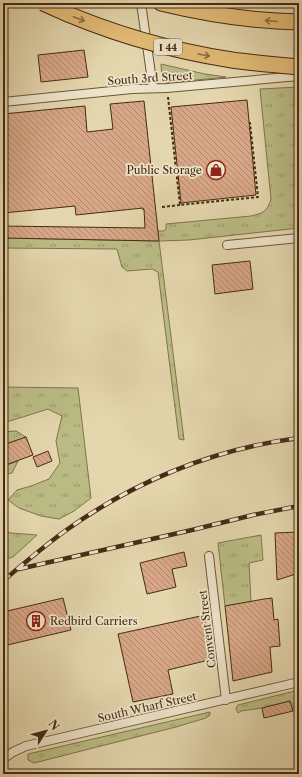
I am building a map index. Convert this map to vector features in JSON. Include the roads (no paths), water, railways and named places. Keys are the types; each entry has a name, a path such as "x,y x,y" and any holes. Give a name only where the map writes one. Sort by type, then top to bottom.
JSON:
{"highway":[{"name":"I 44","path":"43,3 66,14 118,33 157,44 232,60 299,67"},
{"path":"161,3 187,10 242,18 277,22 299,22"},
{"path":"204,3 242,18"}],"street":[{"path":"141,3 154,88"},
{"name":"South 3rd Street","path":"3,102 132,89 167,88 299,76"},
{"path":"227,244 299,238"},
{"name":"Convent Street","path":"209,556 226,700"},
{"name":"South Wharf Street","path":"3,759 26,746 299,682"}],"railway":[{"path":"3,581 65,531 119,497 147,483 176,470 236,450 299,438"},
{"path":"19,569 253,515 299,506"}],"place":[{"name":"Public Storage","path":"216,170"},
{"name":"Redbird Carriers","path":"36,621"}]}
